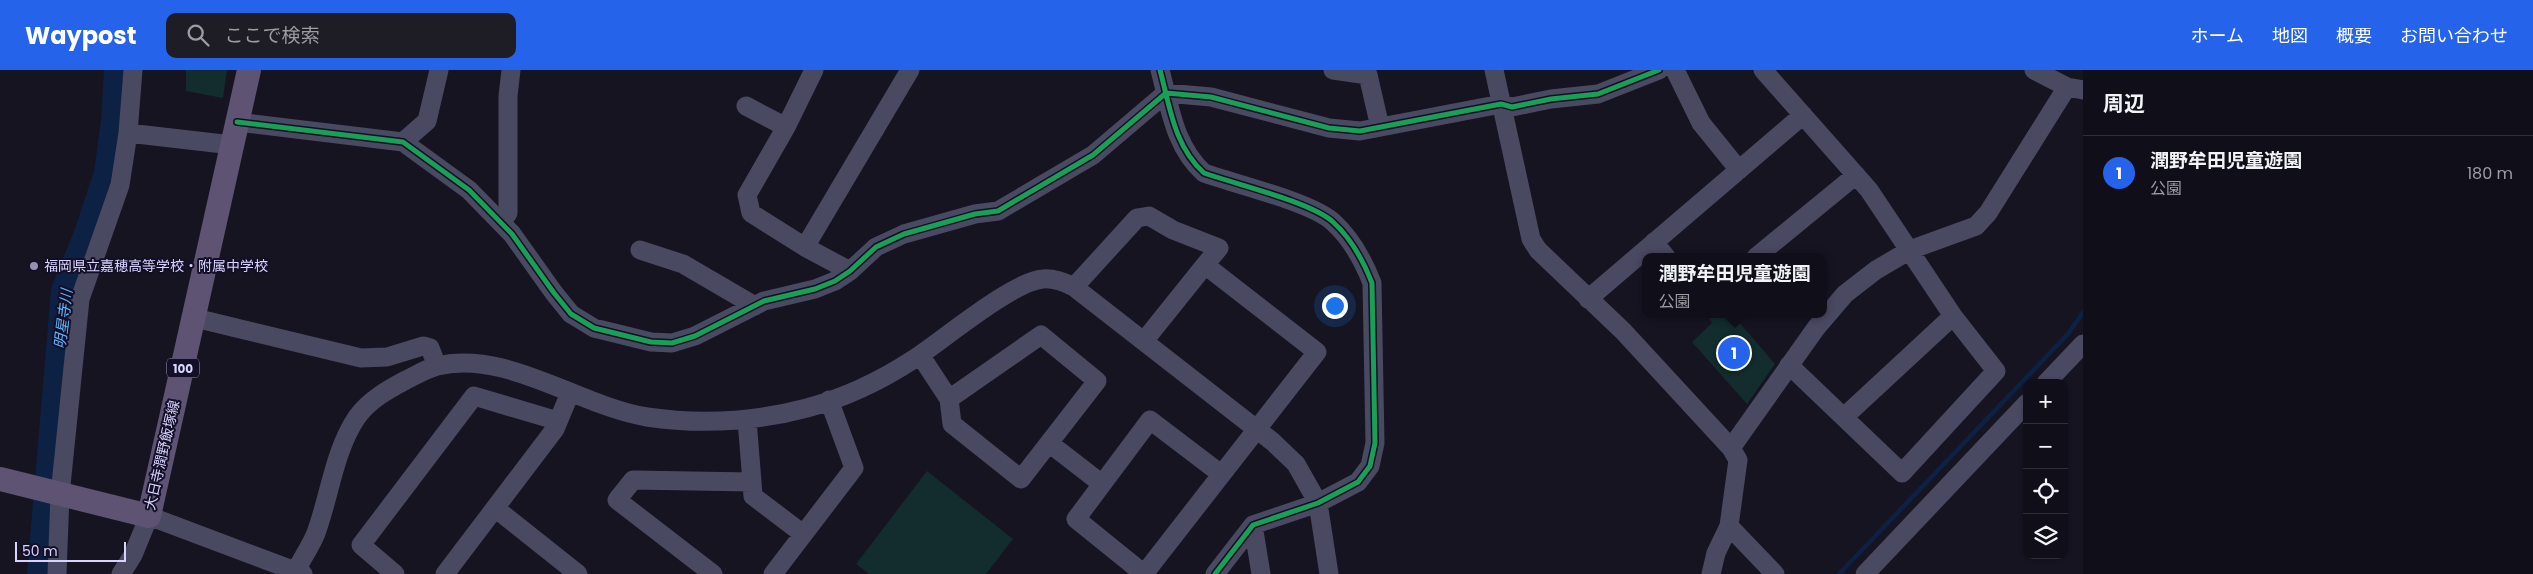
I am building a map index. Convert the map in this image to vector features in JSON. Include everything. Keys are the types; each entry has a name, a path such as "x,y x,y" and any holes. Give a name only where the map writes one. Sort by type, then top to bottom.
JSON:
{"main road":[{"name":"大日寺潤野飯塚線","path":"0,479 149,516 195,318 249,70"}],"street":[{"path":"57,574 60,495 80,299 120,185 128,134 133,70"},
{"path":"403,142 427,120 439,70"},
{"path":"501,223 508,214 508,96 511,70"},
{"path":"814,70 786,127 747,195 751,213 805,247 850,271"},
{"path":"805,247 910,70"},
{"path":"1160,70 1183,151 1204,173 1306,207 1332,221 1352,244 1366,267 1372,283 1375,443 1370,466 1358,482 1318,503 1253,525 1215,574"},
{"path":"1333,70 1368,74 1380,127"},
{"path":"1494,70 1532,238 1538,250 1624,331 1732,448 1738,460 1729,526 1716,553 1711,574"},
{"path":"128,134 234,133 403,142 469,190 512,234 554,293 572,314 594,328 651,342 672,343 695,336 764,301 815,289 834,281 850,271 876,247 904,234 975,214 998,211 1093,155 1166,93 1211,97 1329,128 1360,131 1501,104 1512,107 1551,99 1598,94 1659,70"},
{"path":"1675,70 1701,123 1739,170"},
{"path":"1763,70 1856,175 1910,250 1953,316 1996,372 1902,473 1789,365"},
{"path":"1827,317 1845,294 1876,270 1910,250 1976,226 1988,213 2075,88 2034,70"},
{"path":"746,106 786,127"},
{"path":"1660,250 1739,170 1803,116"},
{"path":"1761,253 1856,175"},
{"path":"1074,287 1137,218 1149,216 1173,230 1219,248 1144,341"},
{"path":"640,250 683,264 755,306"},
{"path":"1588,299 1642,262"},
{"path":"1205,265 1317,352 1144,574 1076,519 1150,420 1221,474"},
{"path":"121,574 133,555 149,516 299,572 315,534 339,455 358,416 373,400 391,388 437,366 489,365 599,404 645,416 687,421 768,418 829,400 880,380 920,355 1008,293 1042,278 1057,280 1074,287 1256,429 1296,464 1318,503 1329,574"},
{"path":"1844,417 1953,316"},
{"path":"195,318 361,358 387,357 423,346 430,348 437,366"},
{"path":"1732,448 1789,365 1826,318"},
{"path":"920,355 949,399 952,424 1021,479 1098,380 1042,335 949,399"},
{"path":"2050,379 2083,344"},
{"path":"445,574 558,422 570,393"},
{"path":"395,574 360,545 474,396 558,422"},
{"path":"772,574 854,468 829,400"},
{"path":"1865,574 2023,407"},
{"path":"747,420 754,496 803,534"},
{"path":"1049,443 1102,484"},
{"path":"713,574 617,500 633,480 752,482"},
{"path":"495,508 578,574"},
{"path":"1253,525 1261,574"},
{"path":"1729,526 1775,574"}],"green space":[{"path":"186,70 227,70 223,98 186,91"},
{"path":"1709,318 1735,318 1775,364 1747,404 1692,342 1712,323"},
{"path":"927,471 1013,539 986,574 869,574 856,564"}],"waterway":[{"name":"明星寺川","path":"40,574 64,291 88,231 107,173 114,121 117,70"},
{"path":"1839,574 2067,335 2083,313"}],"cycle path":[{"path":"1160,70 1174,125 1186,151 1204,173 1308,207 1333,222 1361,258 1372,283 1375,443 1370,466 1358,482 1318,503 1253,525 1215,574"},
{"path":"237,122 403,142 469,190 512,234 571,314 594,328 651,342 672,343 695,336 764,301 815,289 835,281 850,271 876,247 904,234 975,214 998,211 1093,155 1166,93 1211,97 1329,128 1360,131 1501,104 1512,107 1551,99 1598,94 1659,70"}],"place":[{"name":"福岡県立嘉穂高等学校・附属中学校","path":"34,266"},
{"name":"潤野牟田児童遊園","path":"1734,353"}]}
